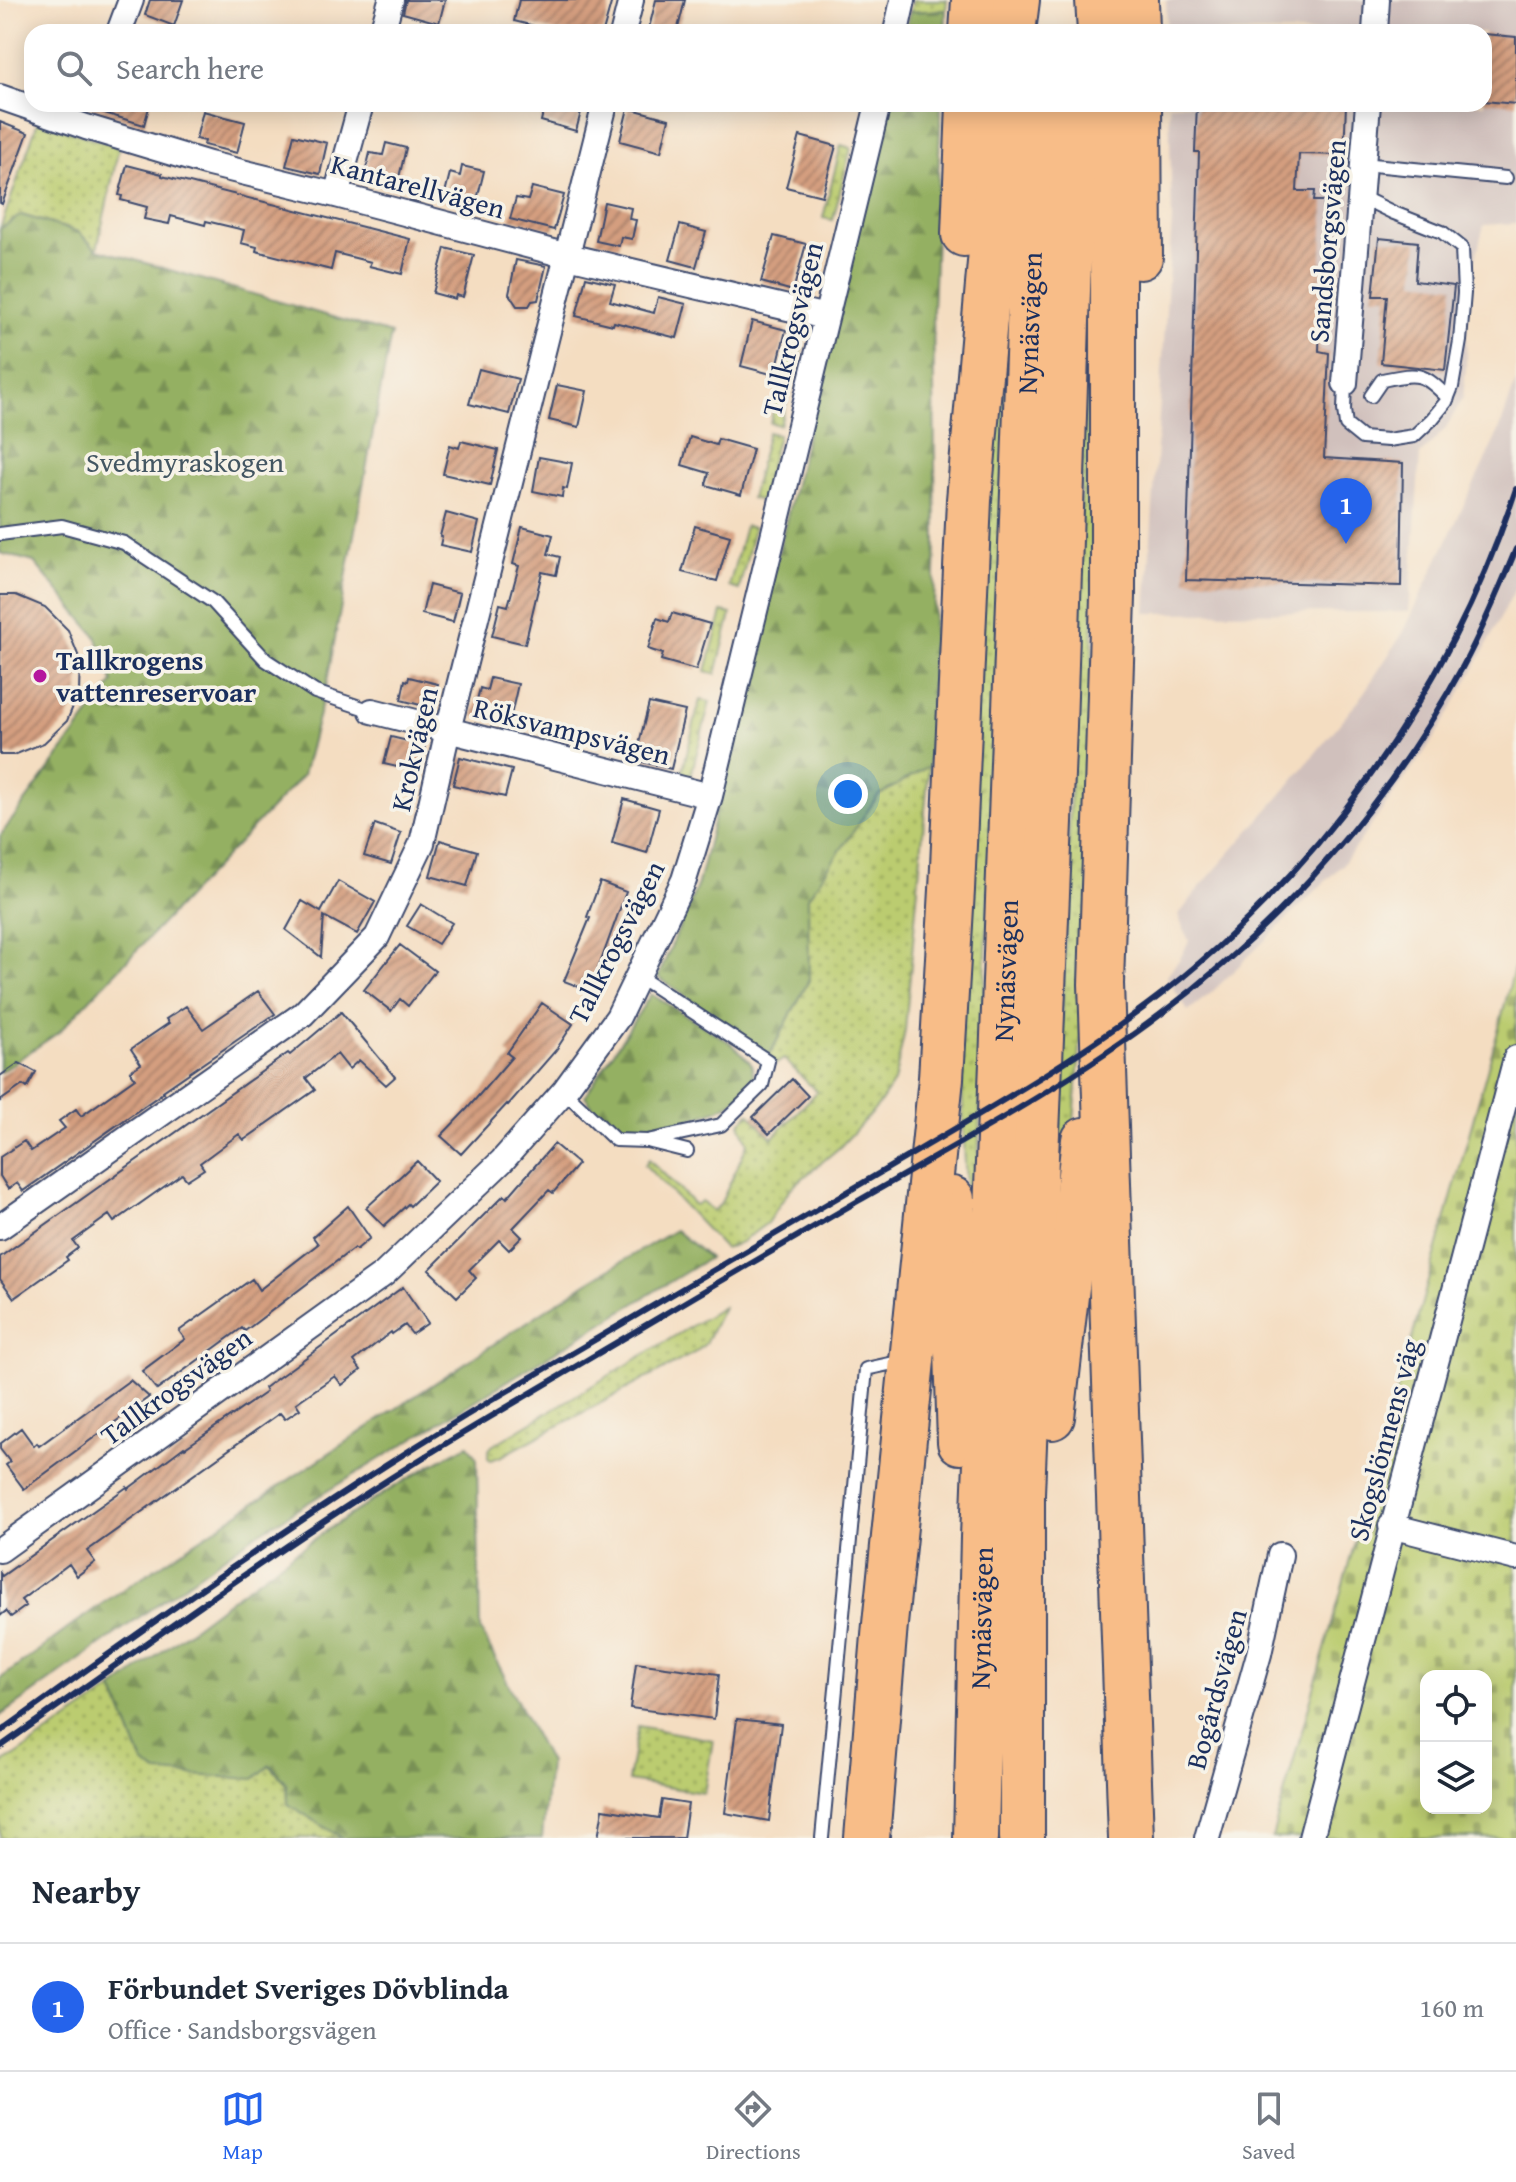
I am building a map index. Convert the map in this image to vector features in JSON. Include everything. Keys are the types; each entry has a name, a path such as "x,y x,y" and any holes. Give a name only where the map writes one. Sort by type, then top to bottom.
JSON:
{"highway":[{"path":"972,24 974,0"},
{"path":"1014,24 1017,0"},
{"path":"1037,0 1037,24"},
{"path":"1077,24 1078,0"},
{"path":"1098,0 1100,24"},
{"path":"1136,0 1137,24"},
{"path":"969,112 964,365 969,500"},
{"path":"867,1838 885,1624 941,1078 969,500 1003,112"},
{"name":"Nynäsvägen","path":"976,1838 983,1537 1035,112"},
{"name":"Nynäsvägen","path":"1022,1838 1022,1493 1054,726 1074,112"},
{"path":"1105,112 1113,278 1113,597 1101,984 1131,1838"},
{"path":"1113,597 1126,556 1140,299 1139,112"},
{"path":"1022,1838 1035,1746 1039,1599 1048,1450 1101,984"},
{"path":"944,1017 962,1500 961,1587 976,1766"}],"street":[{"path":"122,24 131,0"},
{"path":"384,24 391,0"},
{"path":"625,24 631,0"},
{"path":"898,24 903,0"},
{"path":"1376,24 1377,0"},
{"name":"Kantarellvägen","path":"0,97 24,102"},
{"path":"336,195 359,112"},
{"name":"Krokvägen","path":"0,1227 303,1014 377,937 422,843 603,112"},
{"name":"Tallkrogsvägen","path":"0,1550 384,1274 502,1161 564,1091 618,1017 684,880 710,796 876,112"},
{"name":"Sandsborgsvägen","path":"1345,383 1367,112"},
{"name":"Kantarellvägen","path":"90,115 209,164 568,256 826,317"},
{"name":"Röksvampsvägen","path":"372,711 710,796"},
{"name":"Skogslönnens väg","path":"1311,1838 1516,1058"},
{"path":"1391,1526 1516,1558"},
{"name":"Bogårdsvägen","path":"1207,1838 1259,1654 1280,1555"}],"lane":[{"path":"1363,164 1506,178"},
{"path":"1345,383 1346,425 1362,438 1388,440 1414,436 1448,398 1460,341 1464,293 1462,248 1442,232 1361,197"},
{"path":"1371,396 1382,380 1415,376 1430,380 1448,398"},
{"path":"0,534 62,526 124,543 213,602 266,660 315,692 372,711"},
{"path":"638,976 768,1061 762,1085 721,1125 647,1141"},
{"path":"564,1091 615,1140 647,1141 687,1151"},
{"path":"822,1838 866,1369 912,1359"}],"shaded area":[{"path":"1166,0 1516,0 1516,223 1484,225 1467,293 1463,398 1445,429 1420,455 1409,612 1146,613 1172,220 1169,112 1492,112 1492,24 1167,24"},
{"path":"1516,381 1516,587 1477,664 1434,739 1343,864 1210,994 1188,1011 1166,976 1189,941 1178,916 1359,700 1403,633 1499,431"}],"green space":[{"path":"913,0 947,0 946,10 910,12"},
{"path":"946,10 945,24 907,24 910,12"},
{"path":"885,112 941,112 933,310 936,540 929,766 878,796 808,897 809,980 769,1056 658,977 698,884"},
{"path":"38,121 119,147 97,249 78,232 22,215 0,229"},
{"path":"841,145 851,148 833,220 823,218"},
{"name":"Svedmyraskogen","path":"21,215 78,232 97,249 391,334 326,687 303,775 59,1032 0,1072 0,836 113,682 96,636 34,562 0,553 0,229"},
{"path":"1014,216 976,1218 967,1218 960,1032 985,459"},
{"path":"1091,217 1098,217 1089,935 1074,1121 1055,1222"},
{"path":"815,247 826,249 813,298 809,303 799,302"},
{"path":"795,325 803,335 803,343 780,425 770,423"},
{"path":"768,432 778,435 761,501 751,498"},
{"path":"745,526 754,528 739,590 729,587"},
{"path":"722,612 731,614 716,674 706,671"},
{"path":"700,700 710,702 691,775 686,781 680,781"},
{"path":"929,766 905,1030 894,1082 878,1106 840,1147 791,1188 767,1223 743,1241 725,1249 645,1165 649,1159 695,1205 702,1201 712,1211 720,1205 748,1143 740,1124 749,1113 772,1138 817,1092 784,1059 776,1064 769,1056 809,980 807,897 878,796"},
{"path":"1516,961 1516,1838 1272,1838 1498,1031"},
{"path":"651,994 731,1043 751,1063 754,1077 744,1093 717,1110 698,1117 657,1125 620,1124 597,1112 585,1096"},
{"path":"675,1230 709,1258 252,1537 0,1716 0,1679 100,1605 586,1283"},
{"path":"723,1307 705,1344 696,1352 502,1456 491,1460 488,1458 492,1446"},
{"path":"468,1445 477,1459 480,1629 549,1763 542,1838 342,1838 288,1804 287,1784 270,1765 254,1779 158,1773 143,1763 113,1689 329,1529"},
{"path":"113,1689 143,1763 270,1765 322,1824 342,1838 0,1838 0,1764"},
{"path":"638,1726 713,1740 704,1793 628,1781"}],"building":[{"path":"150,0 183,0 175,24 145,15"},
{"path":"406,0 445,0 439,23 403,13"},
{"path":"519,0 612,0 605,24 526,24 514,21"},
{"path":"656,0 685,0 679,24 650,24"},
{"path":"1492,35 1516,37 1516,104 1492,102"},
{"path":"101,112 148,112 144,125"},
{"path":"203,112 245,122 237,153 204,145 205,141 196,139"},
{"path":"543,112 581,112 576,131 541,121"},
{"path":"627,112 643,112 669,119 661,152 620,141"},
{"path":"1197,112 1346,112 1344,155 1299,154 1297,191 1315,191 1314,201 1324,201 1319,351 1329,353 1324,458 1403,463 1401,586 1186,580 1199,152 1195,152"},
{"path":"0,122 28,133 2,204 0,203"},
{"path":"294,135 327,143 320,174 286,166"},
{"path":"800,136 836,146 822,196 786,187"},
{"path":"386,143 406,148 396,190 363,182 370,153 383,155"},
{"path":"127,165 410,239 402,274 335,253 331,270 256,251 257,247 241,243 244,230 206,221 205,225 171,216 169,224 144,219 147,207 121,200 122,196 119,195"},
{"path":"462,166 484,171 475,208 443,201 450,173 460,176"},
{"path":"532,187 564,195 554,230 510,219 516,198 528,200"},
{"path":"604,202 631,208 629,219 636,220 632,239 621,237 619,246 596,241"},
{"path":"680,225 706,232 696,267 670,260"},
{"path":"774,236 806,244 793,291 761,282"},
{"path":"1379,238 1418,242 1415,281 1454,286 1445,370 1381,363 1387,296 1373,296"},
{"path":"445,248 474,255 463,297 456,295 455,299 433,293"},
{"path":"516,260 546,266 538,300 532,301 529,306 517,306 509,294"},
{"path":"586,277 615,284 610,301 654,313 658,297 686,304 677,338 576,316"},
{"path":"752,321 786,330 775,375 741,366"},
{"path":"479,369 518,379 509,414 469,404"},
{"path":"557,385 587,391 579,427 549,420"},
{"path":"690,437 716,445 718,439 753,449 741,495 706,485 709,473 682,465"},
{"path":"461,441 498,450 490,485 443,474 450,445 459,448"},
{"path":"539,457 572,463 567,489 563,488 562,497 533,491"},
{"path":"446,513 479,522 472,552 440,545"},
{"path":"695,526 730,536 717,581 682,572"},
{"path":"522,527 553,535 548,554 560,557 556,575 542,572 525,644 492,636 500,604 508,606 519,566 513,564"},
{"path":"429,585 460,593 453,622 422,614"},
{"name":"Tallkrogens vattenreservoar","path":"0,595 16,595 45,607 68,630 80,660 79,692 67,721 44,743 14,755 0,755"},
{"path":"672,613 710,624 696,670 661,660 663,654 648,649 657,618 669,622"},
{"path":"409,677 438,684 432,708 401,700 405,680 408,681"},
{"path":"490,678 518,684 509,724 473,716 480,688 487,690"},
{"path":"649,703 685,711 671,769 635,760"},
{"path":"391,737 425,745 419,772 384,764"},
{"path":"460,757 512,770 505,797 453,785"},
{"path":"624,799 659,809 647,853 612,843"},
{"path":"375,824 401,833 391,864 364,856"},
{"path":"440,840 477,851 467,886 430,876"},
{"path":"338,881 375,902 357,934 324,916 321,957 286,930 302,901 321,912"},
{"path":"600,882 626,892 590,991 564,981 590,918 587,917"},
{"path":"421,904 452,923 438,944 407,926"},
{"path":"400,945 435,971 408,1006 400,999 391,1011 364,990"},
{"path":"258,991 275,1014 23,1191 17,1183 8,1189 0,1176 0,1157 24,1141 31,1151 65,1128 59,1121 76,1109 81,1116 135,1078 130,1071 141,1064 131,1049 169,1023 166,1019 186,1006 203,1029"},
{"path":"542,1003 573,1024 556,1050 461,1154 441,1136 512,1057 507,1053"},
{"path":"341,1012 395,1077 386,1085 359,1060 349,1069 337,1054 306,1078 315,1090 244,1140 239,1134 200,1163 204,1169 187,1180 182,1174 114,1222 109,1215 73,1241 78,1248 66,1257 68,1260 14,1298 0,1279 0,1257 288,1053 290,1055"},
{"path":"19,1063 36,1072 27,1088 23,1085 0,1101 0,1076"},
{"path":"792,1079 808,1096 769,1134 753,1117"},
{"path":"554,1144 578,1164 553,1193 549,1190 513,1228 522,1237 509,1250 499,1240 469,1270 476,1278 457,1297 429,1270 504,1195 507,1198"},
{"path":"417,1161 436,1181 384,1226 366,1208"},
{"path":"348,1206 370,1238 245,1331 242,1328 157,1390 142,1371 185,1339 179,1331 252,1279 259,1290 318,1244 313,1237"},
{"path":"403,1287 428,1323 412,1334 405,1325 391,1332 354,1361 361,1370 342,1385 335,1376 296,1403 300,1409 285,1419 280,1413 87,1551 95,1562 77,1576 69,1564 21,1600 26,1606 11,1617 6,1611 0,1616 0,1573 2,1576 266,1392 264,1388"},
{"path":"130,1380 149,1397 24,1489 6,1465 10,1462 0,1449 0,1444 21,1428 34,1446 37,1443 39,1446"},
{"path":"636,1663 719,1674 714,1719 630,1708"},
{"path":"737,1719 781,1724 769,1821 725,1813"},
{"path":"662,1800 688,1804 683,1838 598,1838 603,1809 659,1818"}],"railway":[{"path":"0,1732 366,1478 492,1400 1018,1091 1147,1005 1209,954 1268,898 1322,839 1371,775 1415,707 1454,637 1488,564 1516,489"},
{"path":"0,1747 234,1582 414,1463 1012,1112 1088,1065 1161,1014 1250,940 1291,899 1367,812 1402,765 1463,666 1516,549"}],"place":[{"name":"Förbundet Sveriges Dövblinda","path":"1346,544"},
{"name":"Tallkrogens vattenreservoar","path":"40,676"}]}
